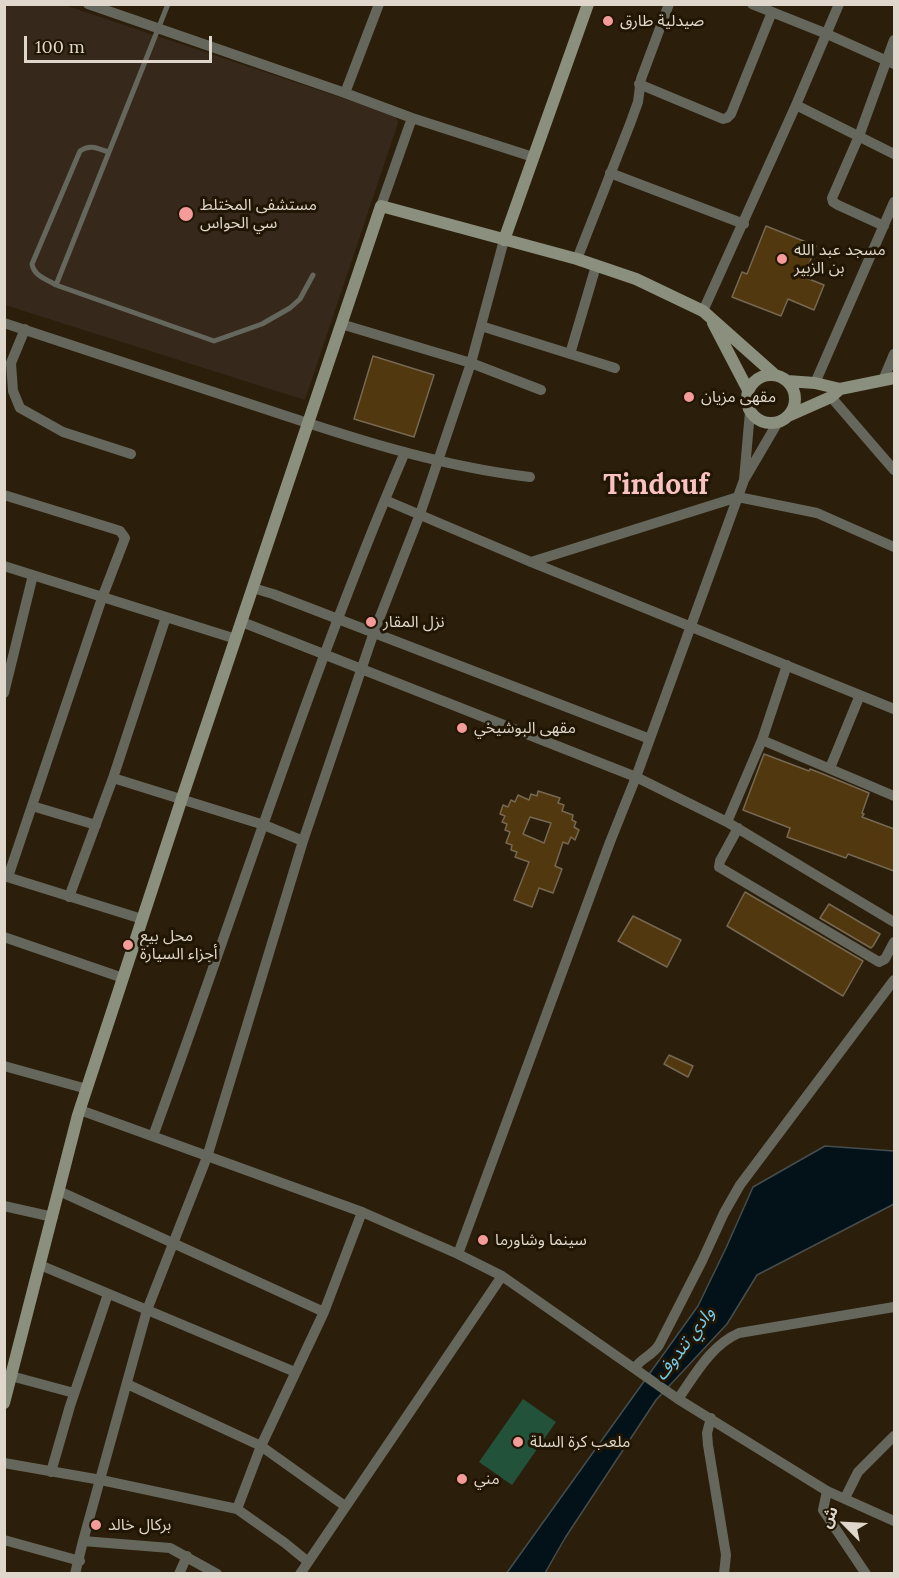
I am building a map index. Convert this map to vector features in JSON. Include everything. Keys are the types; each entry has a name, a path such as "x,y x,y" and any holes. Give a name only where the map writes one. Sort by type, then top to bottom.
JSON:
{"main road":[{"path":"504,240 588,4"},
{"path":"4,1402 80,1110 381,206 577,260 636,279 706,314 775,375 787,381 815,383 835,393"},
{"path":"706,314 748,390 747,405 750,412 762,421 783,419 835,393 889,379"},
{"path":"748,390 762,376 775,375"},
{"path":"783,419 795,402 794,394 787,381"}],"street":[{"path":"88,4 412,118 533,157"},
{"path":"345,93 379,4"},
{"path":"577,260 638,102 639,84 669,4"},
{"path":"752,4 891,62"},
{"path":"706,314 838,4"},
{"path":"639,84 723,119 727,118 731,114 772,12"},
{"path":"884,226 833,202 832,198 891,62 894,40"},
{"path":"796,105 894,154"},
{"path":"381,206 412,118"},
{"path":"610,173 744,224"},
{"path":"815,383 894,202"},
{"path":"75,1574 147,1310 207,1157 303,841 374,632 420,514 471,363 504,240"},
{"path":"570,354 596,266"},
{"path":"4,323 308,423 405,452 486,471 530,477"},
{"path":"341,324 471,363 541,390"},
{"path":"481,326 615,368"},
{"path":"25,329 11,363 13,391 20,408 63,432 131,454"},
{"path":"889,379 894,354"},
{"path":"835,393 894,470"},
{"path":"744,480 750,412"},
{"path":"458,1254 744,480 783,419"},
{"path":"153,1136 204,998 323,654 405,452"},
{"path":"4,495 114,529 123,534 124,538 33,806 6,877 142,920"},
{"path":"531,562 738,497 817,513 894,547"},
{"path":"385,500 531,562 894,709"},
{"path":"4,566 236,639"},
{"path":"4,693 33,575"},
{"path":"253,588 374,632 650,739"},
{"path":"69,897 113,778 166,617"},
{"path":"242,622 636,777 738,828 894,922"},
{"path":"727,822 762,740 787,665"},
{"path":"830,768 860,695"},
{"path":"762,740 894,796"},
{"path":"113,778 264,825 303,841"},
{"path":"33,806 96,825"},
{"path":"738,828 719,867 876,961 881,962 885,959 894,942"},
{"path":"4,937 123,978"},
{"path":"635,1368 638,1362 654,1353 659,1346 740,1185 894,980"},
{"path":"4,1066 87,1089"},
{"path":"80,1110 362,1212 502,1276 678,1399 827,1491 894,1521"},
{"path":"59,1191 324,1312"},
{"path":"4,1206 53,1216"},
{"path":"237,1509 261,1446 324,1312 362,1212"},
{"path":"40,1265 296,1372"},
{"path":"300,1574 502,1276"},
{"path":"51,1472 74,1393 108,1294"},
{"path":"678,1399 714,1350 725,1339 739,1333 894,1307"},
{"path":"11,1376 74,1393"},
{"path":"127,1384 261,1446 345,1506"},
{"path":"711,1418 707,1433 726,1555 724,1574"},
{"path":"845,1498 858,1472 894,1436"},
{"path":"4,1463 101,1480 237,1509 307,1561"},
{"path":"827,1491 822,1510 866,1574"},
{"path":"4,1539 80,1561"},
{"path":"83,1541 170,1548 217,1574"},
{"path":"179,1574 187,1556"}],"lane":[{"path":"56,285 168,4"},
{"path":"108,152 92,146 80,152 32,264 35,273 56,285 214,341 262,324 290,308 300,299 313,275"}],"shaded area":[{"name":"مستشفى المختلط سي الحواس","path":"5,5 64,5 396,116 398,123 305,400 5,305"}],"green space":[{"name":"ملعب كرة السلة","path":"523,1399 556,1422 512,1485 479,1462"}],"water":[{"name":"وادي تندوف","path":"825,1146 894,1151 894,1204 757,1275 727,1324 656,1400 565,1538 545,1573 506,1574 698,1306 753,1187"}],"building":[{"name":"مسجد عبد الله بن الزبير","path":"766,226 816,246 804,277 824,285 814,310 788,299 781,316 732,297 742,272 747,274"},
{"path":"373,356 434,375 414,437 354,419"},
{"path":"764,754 809,771 810,769 869,793 862,817 894,829 894,871 848,854 846,858 787,837 790,828 743,810"},
{"path":"538,791 560,798 558,803 564,805 562,811 573,815 572,820 576,822 574,827 579,830 575,840 571,837 568,844 563,842 555,866 562,869 553,893 539,888 532,907 514,900 529,862 515,857 517,852 511,850 512,845 506,843 510,832 505,830 507,824 502,822 505,816 500,814 503,805 508,807 511,800 515,802 518,795 529,800 531,794 537,796","holes":["530,817 551,823 544,843 523,834"]},
{"path":"745,892 863,961 843,996 727,926"},
{"path":"829,904 880,934 871,948 820,918"},
{"path":"633,916 681,940 667,967 618,941"},
{"path":"669,1055 693,1066 688,1077 664,1064"}],"place":[{"name":"صيدلية طارق","path":"608,21"},
{"name":"مستشفى المختلط سي الحواس","path":"186,214"},
{"name":"مسجد عبد الله بن الزبير","path":"782,259"},
{"name":"مقهى مزيان","path":"689,397"},
{"name":"نزل المقار","path":"371,622"},
{"name":"مقهى البوشيخي","path":"462,728"},
{"name":"محل بيع أجزاء السيارة","path":"128,945"},
{"name":"سينما وشاورما","path":"483,1240"},
{"name":"ملعب كرة السلة","path":"518,1442"},
{"name":"مني","path":"462,1479"},
{"name":"بركال خالد","path":"96,1525"}],"district":[{"name":"Tindouf","path":"656,486"}]}
